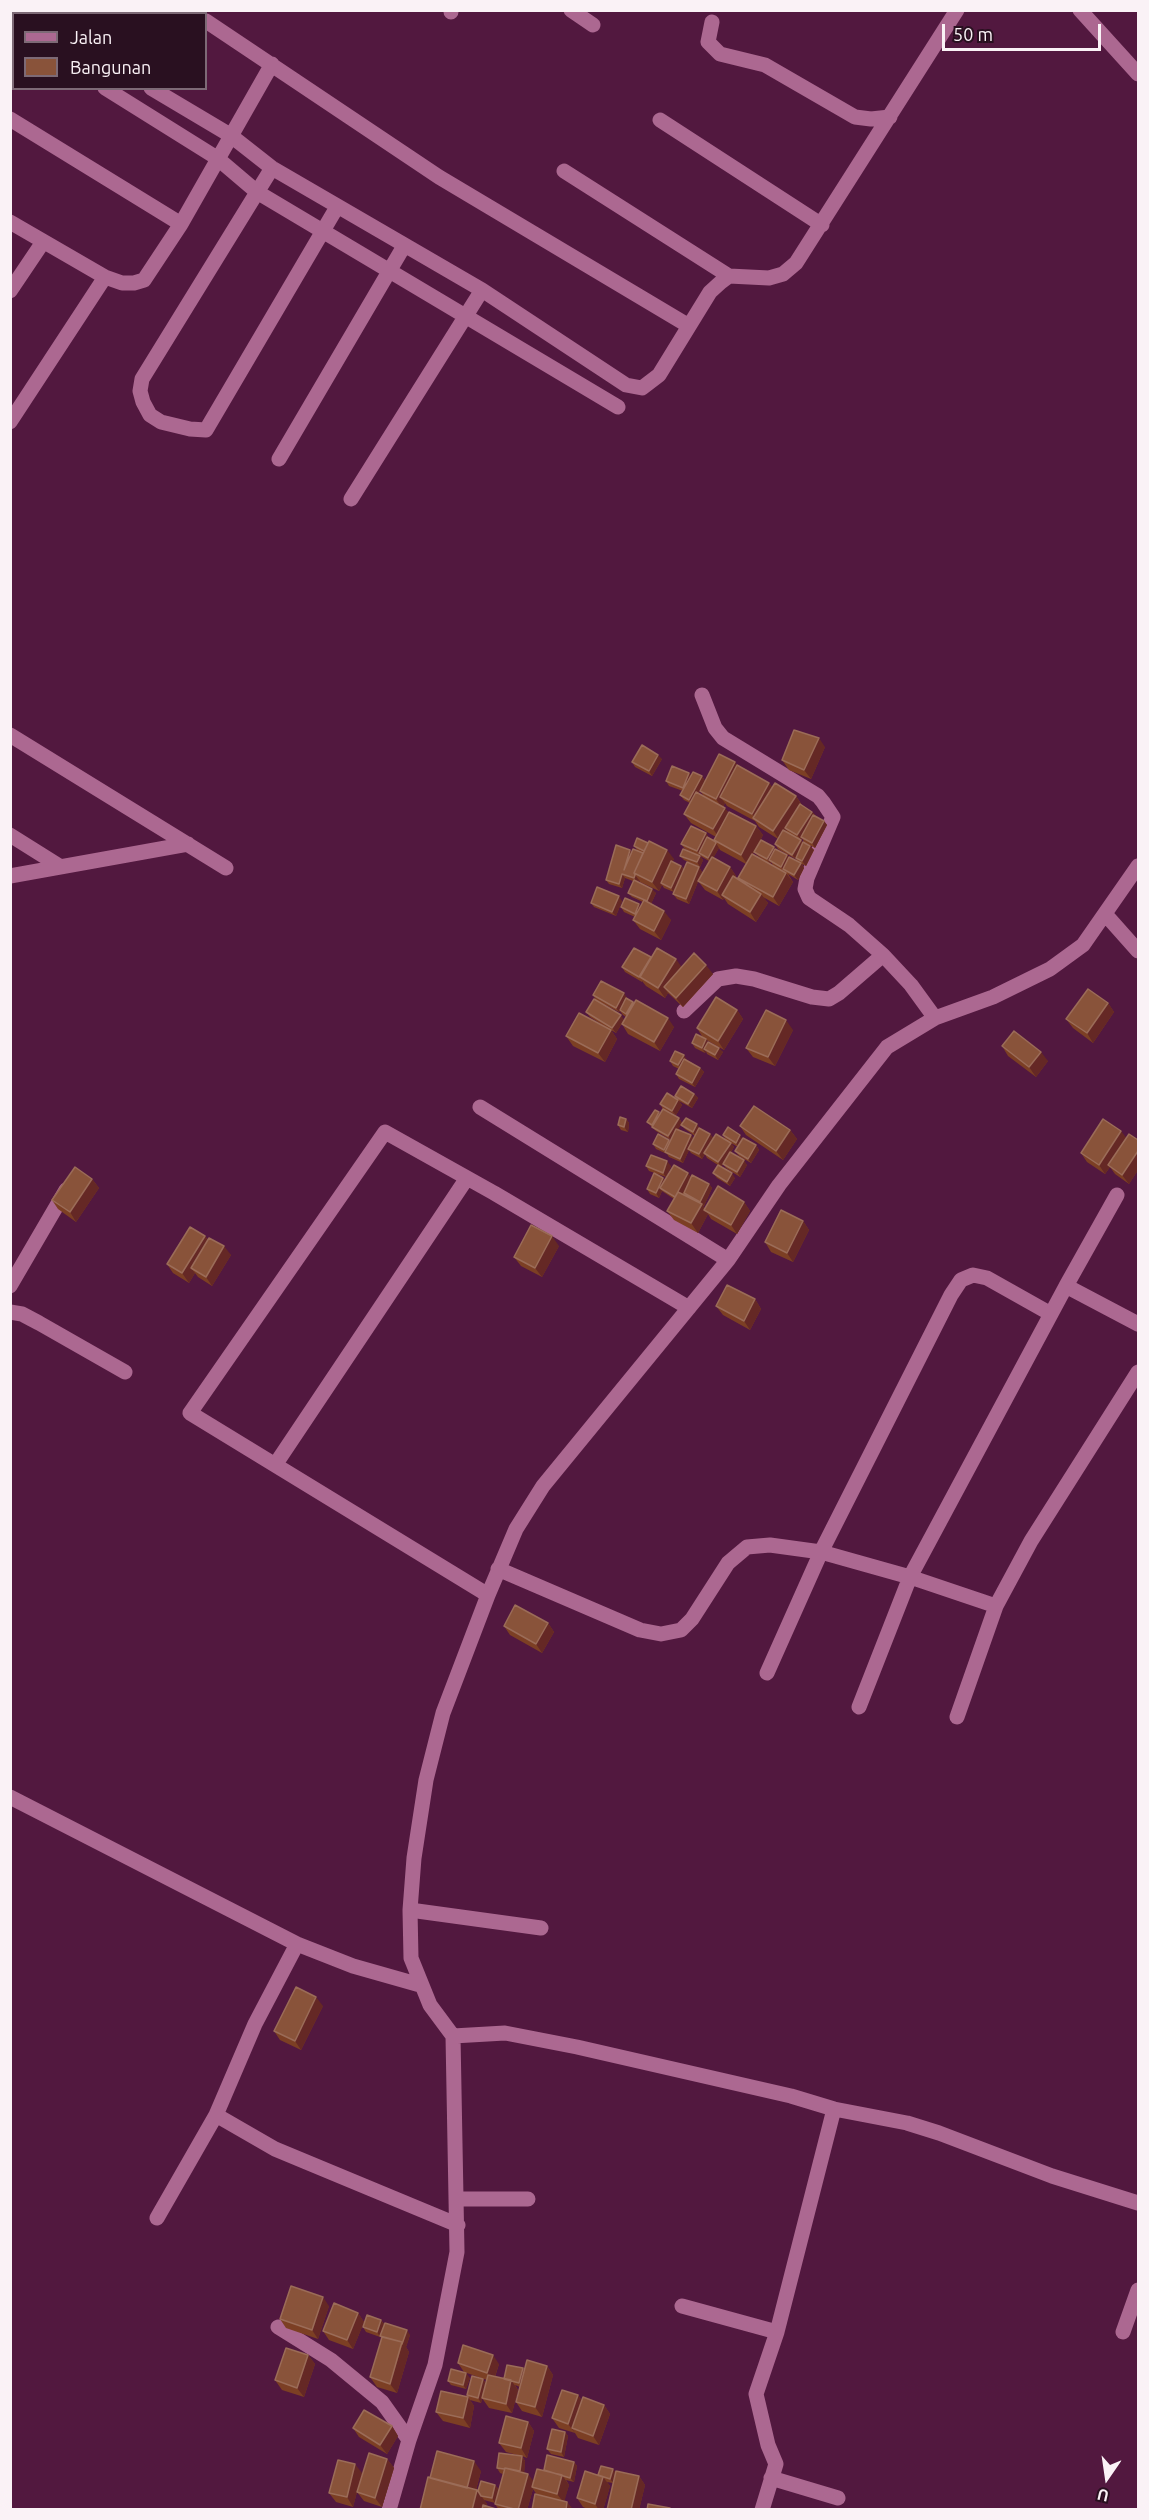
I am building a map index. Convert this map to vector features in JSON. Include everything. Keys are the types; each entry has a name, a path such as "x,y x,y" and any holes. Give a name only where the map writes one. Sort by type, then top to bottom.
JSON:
{"street":[{"path":"571,10 593,25"},
{"path":"564,171 729,276 769,278 783,274 796,263 822,225 957,10"},
{"path":"1080,10 1138,74"},
{"path":"207,22 440,177 689,326"},
{"path":"712,22 708,42 720,54 765,65 855,117 871,119 890,117"},
{"path":"10,222 105,277 122,283 144,280 181,224 272,64"},
{"path":"108,90 217,158 257,192 618,407"},
{"path":"154,90 230,135 272,168 482,290 634,388 642,388 659,375 710,292 729,276"},
{"path":"10,119 181,224"},
{"path":"660,120 822,225"},
{"path":"272,168 141,380 142,402 150,415 161,422 190,429 206,430 337,207"},
{"path":"10,291 44,242"},
{"path":"279,459 404,246"},
{"path":"10,422 105,277"},
{"path":"351,499 482,290"},
{"path":"702,694 715,728 723,738 818,796 823,802 833,817 807,878 805,889 808,898 849,925 883,955 911,985 935,1018"},
{"path":"10,735 226,868"},
{"path":"10,836 61,867"},
{"path":"10,876 188,844"},
{"path":"389,2510 409,2440 435,2365 457,2252 453,2036 430,2005 411,1958 410,1910 414,1858 426,1780 443,1713 488,1594 516,1529 543,1486 728,1260 779,1185 887,1047 935,1018 993,997 1050,969 1083,945 1138,866"},
{"path":"1106,915 1138,951"},
{"path":"684,1011 718,979 736,976 754,979 812,997 829,999 883,955"},
{"path":"480,1107 728,1260"},
{"path":"488,1594 190,1413 385,1132 689,1308"},
{"path":"275,1465 466,1178"},
{"path":"10,1286 68,1185"},
{"path":"859,1707 910,1577 1116,1195"},
{"path":"767,1673 821,1552 951,1295 961,1280 973,1275 987,1278 1051,1314"},
{"path":"1066,1286 1138,1324"},
{"path":"10,1312 22,1314 125,1372"},
{"path":"957,1717 996,1606 1030,1541 1138,1372"},
{"path":"498,1569 640,1630 661,1634 681,1630 692,1619 728,1563 747,1547 770,1545 821,1552 910,1577 996,1606"},
{"path":"10,1797 297,1944 353,1966 420,1985"},
{"path":"410,1910 541,1928"},
{"path":"157,2218 216,2115 255,2024 297,1944"},
{"path":"453,2036 505,2034 556,2043 791,2096 834,2109 883,2118 939,2133 1052,2176 1138,2203"},
{"path":"762,2510 776,2464 768,2445 756,2394 777,2331 834,2109"},
{"path":"216,2115 275,2149 458,2225"},
{"path":"457,2199 528,2199"},
{"path":"1123,2332 1138,2290"},
{"path":"682,2306 777,2331"},
{"path":"278,2327 331,2360 382,2402 409,2440"},
{"path":"771,2478 838,2498"}],"building":[{"path":"794,730 819,738 804,770 782,760"},
{"path":"642,745 658,755 649,771 632,762"},
{"path":"719,754 735,762 716,799 700,791"},
{"path":"737,765 769,783 752,814 720,797"},
{"path":"672,766 689,773 683,788 666,781"},
{"path":"693,772 702,776 689,800 680,795"},
{"path":"775,783 796,796 773,831 753,818"},
{"path":"696,792 725,808 713,829 684,814"},
{"path":"800,804 812,812 797,835 785,828"},
{"path":"729,812 756,826 741,855 714,840"},
{"path":"813,815 824,821 812,843 801,837"},
{"path":"691,826 706,833 697,851 681,844"},
{"path":"783,830 801,840 792,855 775,844"},
{"path":"707,837 716,843 708,858 699,853"},
{"path":"637,838 648,843 644,851 634,846"},
{"path":"761,840 774,847 767,859 754,852"},
{"path":"649,841 667,850 652,882 634,873"},
{"path":"803,842 810,846 802,861 796,858"},
{"path":"616,845 630,850 624,870 633,849 643,853 634,878 622,874 619,884 606,880"},
{"path":"683,849 700,856 697,862 680,856"},
{"path":"775,849 787,855 781,867 769,860"},
{"path":"752,854 786,873 773,897 738,878"},
{"path":"712,857 730,867 717,891 698,881"},
{"path":"789,857 801,863 794,875 783,869"},
{"path":"671,861 681,866 671,888 661,883"},
{"path":"687,862 699,867 686,899 673,894"},
{"path":"733,876 761,894 750,912 722,895"},
{"path":"634,880 652,889 647,901 628,893"},
{"path":"597,887 619,896 612,912 591,903"},
{"path":"625,898 639,904 635,914 621,907"},
{"path":"644,900 664,911 654,931 633,920"},
{"path":"634,948 651,957 639,977 622,967"},
{"path":"657,948 676,959 658,988 640,977"},
{"path":"694,953 706,965 676,998 664,987"},
{"path":"601,981 624,993 616,1008 593,995"},
{"path":"1088,989 1108,1003 1087,1033 1066,1019"},
{"path":"716,997 737,1010 718,1041 697,1028"},
{"path":"626,998 633,1002 626,1014 620,1010"},
{"path":"594,999 621,1015 612,1028 586,1012"},
{"path":"636,1000 668,1018 654,1042 622,1024"},
{"path":"766,1010 786,1020 768,1057 746,1048"},
{"path":"579,1013 611,1030 598,1053 566,1036"},
{"path":"1014,1031 1041,1052 1029,1067 1002,1046"},
{"path":"696,1034 706,1039 702,1048 692,1043"},
{"path":"708,1042 719,1048 715,1055 704,1049"},
{"path":"675,1051 684,1055 678,1065 670,1061"},
{"path":"684,1059 700,1068 692,1083 676,1074"},
{"path":"681,1086 694,1094 688,1104 675,1096"},
{"path":"667,1093 678,1100 672,1111 660,1104"},
{"path":"754,1106 790,1130 776,1151 740,1126"},
{"path":"663,1109 679,1118 668,1136 652,1127"},
{"path":"655,1110 659,1112 652,1125 647,1122"},
{"path":"620,1117 626,1119 624,1127 618,1125"},
{"path":"686,1118 697,1124 693,1132 681,1125"},
{"path":"1103,1119 1121,1131 1099,1165 1081,1153"},
{"path":"728,1127 740,1135 736,1143 723,1135"},
{"path":"699,1128 710,1134 699,1154 688,1149"},
{"path":"676,1129 691,1135 680,1159 665,1152"},
{"path":"658,1134 669,1140 664,1150 653,1144"},
{"path":"716,1134 731,1143 718,1162 704,1153"},
{"path":"1129,1134 1138,1140 1138,1151 1122,1175 1108,1165"},
{"path":"743,1138 756,1145 748,1159 735,1151"},
{"path":"730,1152 744,1160 737,1172 723,1164"},
{"path":"651,1155 667,1161 663,1173 646,1166"},
{"path":"674,1165 688,1173 675,1197 660,1188"},
{"path":"718,1165 732,1173 727,1182 713,1173"},
{"path":"75,1167 92,1179 70,1212 52,1200"},
{"path":"654,1173 663,1178 656,1193 647,1189"},
{"path":"692,1175 709,1184 700,1202 684,1193"},
{"path":"718,1186 744,1202 731,1225 704,1210"},
{"path":"678,1192 702,1204 691,1223 667,1211"},
{"path":"781,1210 803,1221 787,1253 765,1242"},
{"path":"531,1225 552,1236 535,1268 514,1257"},
{"path":"190,1227 205,1236 182,1273 167,1264"},
{"path":"209,1238 224,1246 206,1277 191,1268"},
{"path":"727,1285 755,1299 744,1321 716,1306"},
{"path":"515,1605 548,1623 536,1644 504,1626"},
{"path":"296,1987 316,1997 295,2041 274,2031"},
{"path":"291,2286 323,2297 312,2330 280,2319"},
{"path":"334,2303 358,2313 347,2340 323,2331"},
{"path":"367,2315 381,2320 377,2332 363,2327"},
{"path":"385,2323 407,2330 402,2344 402,2342 380,2336"},
{"path":"382,2337 402,2342 390,2384 370,2377"},
{"path":"463,2345 493,2355 487,2373 458,2363"},
{"path":"286,2348 308,2355 297,2388 275,2380"},
{"path":"527,2360 547,2366 535,2407 516,2402"},
{"path":"507,2365 523,2368 519,2383 504,2379"},
{"path":"451,2369 466,2373 463,2385 448,2381"},
{"path":"488,2375 511,2380 506,2404 482,2398"},
{"path":"472,2376 483,2379 478,2398 467,2395"},
{"path":"562,2390 578,2395 568,2424 552,2418"},
{"path":"441,2391 468,2397 463,2418 436,2412"},
{"path":"583,2397 604,2405 593,2436 572,2428"},
{"path":"364,2410 392,2426 380,2445 353,2428"},
{"path":"506,2416 528,2422 521,2448 499,2443"},
{"path":"552,2429 565,2432 561,2452 547,2449"},
{"path":"437,2451 474,2461 467,2488 430,2478"},
{"path":"369,2453 387,2459 375,2498 357,2492"},
{"path":"499,2453 522,2456 520,2471 497,2468"},
{"path":"547,2455 574,2462 570,2478 544,2470"},
{"path":"338,2460 355,2464 347,2497 329,2493"},
{"path":"601,2466 613,2469 610,2479 598,2475"},
{"path":"505,2468 528,2474 518,2510 495,2504"},
{"path":"537,2469 562,2475 557,2494 532,2487"},
{"path":"585,2471 603,2477 595,2504 577,2498"},
{"path":"616,2471 639,2476 631,2510 607,2510"},
{"path":"428,2477 477,2490 472,2510 420,2510"},
{"path":"481,2481 495,2485 492,2498 481,2496 478,2491"},
{"path":"535,2494 567,2502 566,2510 532,2510"},
{"path":"648,2504 670,2508 669,2510 647,2510"},
{"path":"483,2505 499,2510 482,2510"}]}
